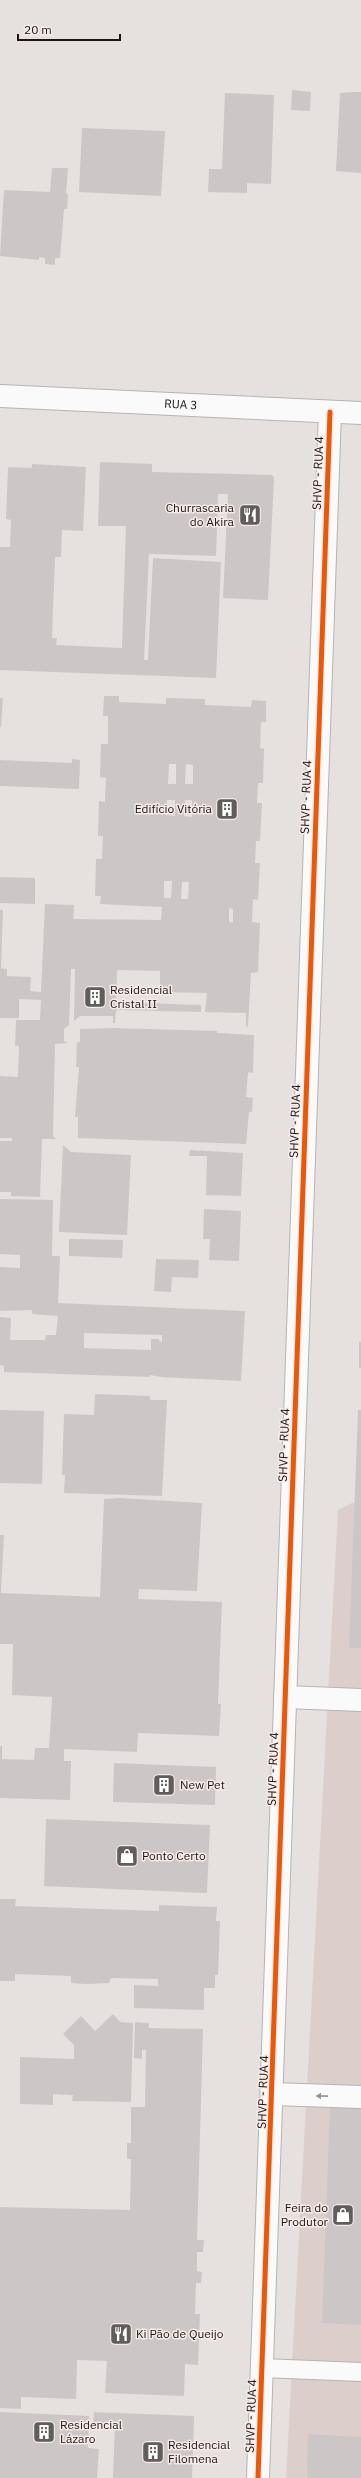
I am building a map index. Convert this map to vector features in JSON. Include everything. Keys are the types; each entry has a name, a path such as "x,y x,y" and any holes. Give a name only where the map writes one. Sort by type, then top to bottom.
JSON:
{"street":[{"name":"RUA 3","path":"0,396 361,413"},
{"name":"SHVP - RUA 4","path":"258,2478 273,2094 285,1697 330,412"},
{"path":"285,1697 361,1700"},
{"path":"273,2094 361,2098"}],"lane":[{"path":"262,2368 361,2372"}],"shaded area":[{"path":"352,1503 361,1504 361,2478 286,2478 338,1510"}],"building":[{"path":"292,90 311,92 310,111 291,110"},
{"path":"361,92 361,173 336,171 340,93"},
{"path":"225,93 274,95 271,184 247,183 247,193 208,192 209,169 222,169"},
{"path":"82,128 165,131 161,196 79,192"},
{"path":"52,168 68,168 66,194 68,194 67,209 64,209 60,258 55,258 55,265 45,264 45,258 39,257 39,260 0,256 4,190 50,192"},
{"path":"100,462 152,464 152,472 272,475 274,478 268,600 223,598 228,494 218,494 216,556 149,554 144,660 148,660 153,558 221,562 216,678 0,670 0,547 10,547 11,520 6,519 8,467 32,468 32,464 86,467 83,531 62,530 61,557 55,557 52,638 57,638 56,645 122,648 126,526 98,526"},
{"path":"104,696 119,696 119,702 166,704 166,698 205,699 205,705 251,707 252,700 266,701 266,722 261,722 260,748 264,749 263,783 258,783 257,803 262,803 260,841 256,841 255,863 260,863 258,900 253,899 252,922 260,923 258,972 251,973 248,1026 246,1027 246,1013 205,1012 207,993 160,992 160,971 117,970 116,1002 201,1005 201,1012 116,1010 115,1023 113,1023 113,1016 80,1016 74,1021 75,969 71,969 69,1025 64,1029 64,1041 68,1043 55,1044 53,1136 56,1139 42,1139 40,1197 11,1196 11,1192 0,1192 0,1141 12,1141 12,1138 0,1138 0,1076 18,1077 19,1046 15,1046 16,1020 40,1020 41,1000 19,999 19,1018 0,1018 0,968 7,969 7,976 31,977 30,991 41,992 45,904 74,905 73,919 161,920 162,907 100,904 101,896 95,896 96,859 102,859 103,836 98,836 99,801 105,802 106,778 100,777 101,744 108,744 108,716 103,716","holes":["169,764 176,764 176,784 168,784","186,764 193,765 193,784 185,784","167,800 175,800 175,816 167,815","185,800 192,800 192,817 184,816","164,881 172,881 171,898 164,898","182,882 189,882 188,899 181,899","229,908 233,909 233,922 229,922"]},
{"path":"0,698 3,698 1,727 0,727"},
{"path":"72,759 80,760 79,789 0,786 0,760 72,763"},
{"path":"0,877 35,878 35,904 0,903"},
{"path":"0,910 3,910 1,968 0,968"},
{"path":"113,1028 217,1031 217,1033 254,1035 253,1073 248,1072 246,1097 253,1098 252,1112 249,1112 246,1144 78,1138 78,1117 75,1117 79,1067 76,1067 77,1042 80,1042 80,1029"},
{"path":"63,1145 71,1152 131,1155 127,1235 59,1232"},
{"path":"190,1150 243,1153 241,1196 206,1195 207,1156 189,1156"},
{"path":"0,1199 53,1200 52,1256 60,1256 58,1303 245,1311 241,1381 161,1377 150,1375 150,1377 4,1372 4,1366 0,1365 0,1317 11,1318 10,1340 45,1340 46,1335 56,1335 58,1316 32,1314 32,1310 0,1311 0,1267 20,1268 20,1255 0,1254","holes":["84,1333 162,1335 162,1342 159,1341 159,1339 151,1339 151,1350 84,1348"]},
{"path":"204,1209 241,1211 239,1261 209,1260 210,1239 203,1239"},
{"path":"69,1239 123,1240 122,1258 69,1256"},
{"path":"156,1259 199,1260 198,1278 172,1277 171,1292 154,1291"},
{"path":"359,1342 361,1342 361,1368 359,1368"},
{"path":"95,1394 150,1396 150,1400 167,1400 162,1496 64,1493 65,1475 62,1475 64,1414 94,1415"},
{"path":"0,1410 44,1411 42,1484 0,1483"},
{"path":"358,1410 361,1410 361,1648 349,1648"},
{"path":"120,1498 202,1503 197,1591 139,1589 138,1599 222,1602 218,1704 221,1704 219,1736 138,1733 137,1752 64,1749 64,1761 71,1761 70,1800 0,1798 0,1746 2,1746 2,1759 34,1760 35,1748 49,1748 52,1697 12,1695 13,1644 0,1644 0,1535 4,1535 1,1593 100,1597 104,1499"},
{"name":"New Pet","path":"114,1763 216,1767 215,1805 113,1802"},
{"name":"Ponto Certo","path":"46,1819 210,1825 207,1893 44,1886"},
{"path":"0,1899 16,1899 15,1906 159,1911 159,1905 217,1907 216,1921 220,1921 218,1975 215,1975 215,1988 204,1988 204,2010 134,2008 134,1985 158,1986 158,1979 111,1978 109,1983 86,1984 71,1983 71,1976 15,1974 15,1981 0,1981"},
{"path":"113,2014 120,2022 133,2023 131,2102 72,2101 73,2095 53,2094 53,2105 20,2104 20,2057 74,2059 74,2045 63,2034 81,2016 95,2031"},
{"path":"135,2022 149,2023 149,2028 203,2029 197,2240 204,2240 203,2252 197,2252 197,2271 202,2272 201,2283 196,2283 195,2314 200,2314 198,2365 185,2364 184,2396 105,2393 107,2361 77,2360 76,2399 21,2397 21,2409 0,2408 0,2207 130,2210 131,2159 127,2159 127,2143 131,2143 131,2107 145,2107 146,2050 142,2050 142,2059 134,2058"},
{"name":"Feira do Produtor","path":"330,2106 361,2108 361,2325 322,2323"},
{"name":"Residencial Lázaro","path":"0,2412 89,2416 88,2448 99,2449 97,2478 0,2478"},
{"name":"Residencial Filomena","path":"94,2412 194,2416 192,2478 113,2478 115,2425 93,2424"},
{"path":"308,2434 361,2437 361,2478 307,2478"}],"cycle path":[{"path":"258,2478 330,412"}],"place":[{"name":"Churrascaria do Akira","path":"250,515"},
{"name":"Edifício Vitória","path":"227,809"},
{"name":"Residencial Cristal II","path":"95,997"},
{"name":"New Pet","path":"164,1785"},
{"name":"Ponto Certo","path":"127,1856"},
{"name":"Feira do Produtor","path":"343,2215"},
{"name":"Ki Pão de Queijo","path":"121,2334"},
{"name":"Residencial Lázaro","path":"44,2432"},
{"name":"Residencial Filomena","path":"153,2452"}]}
